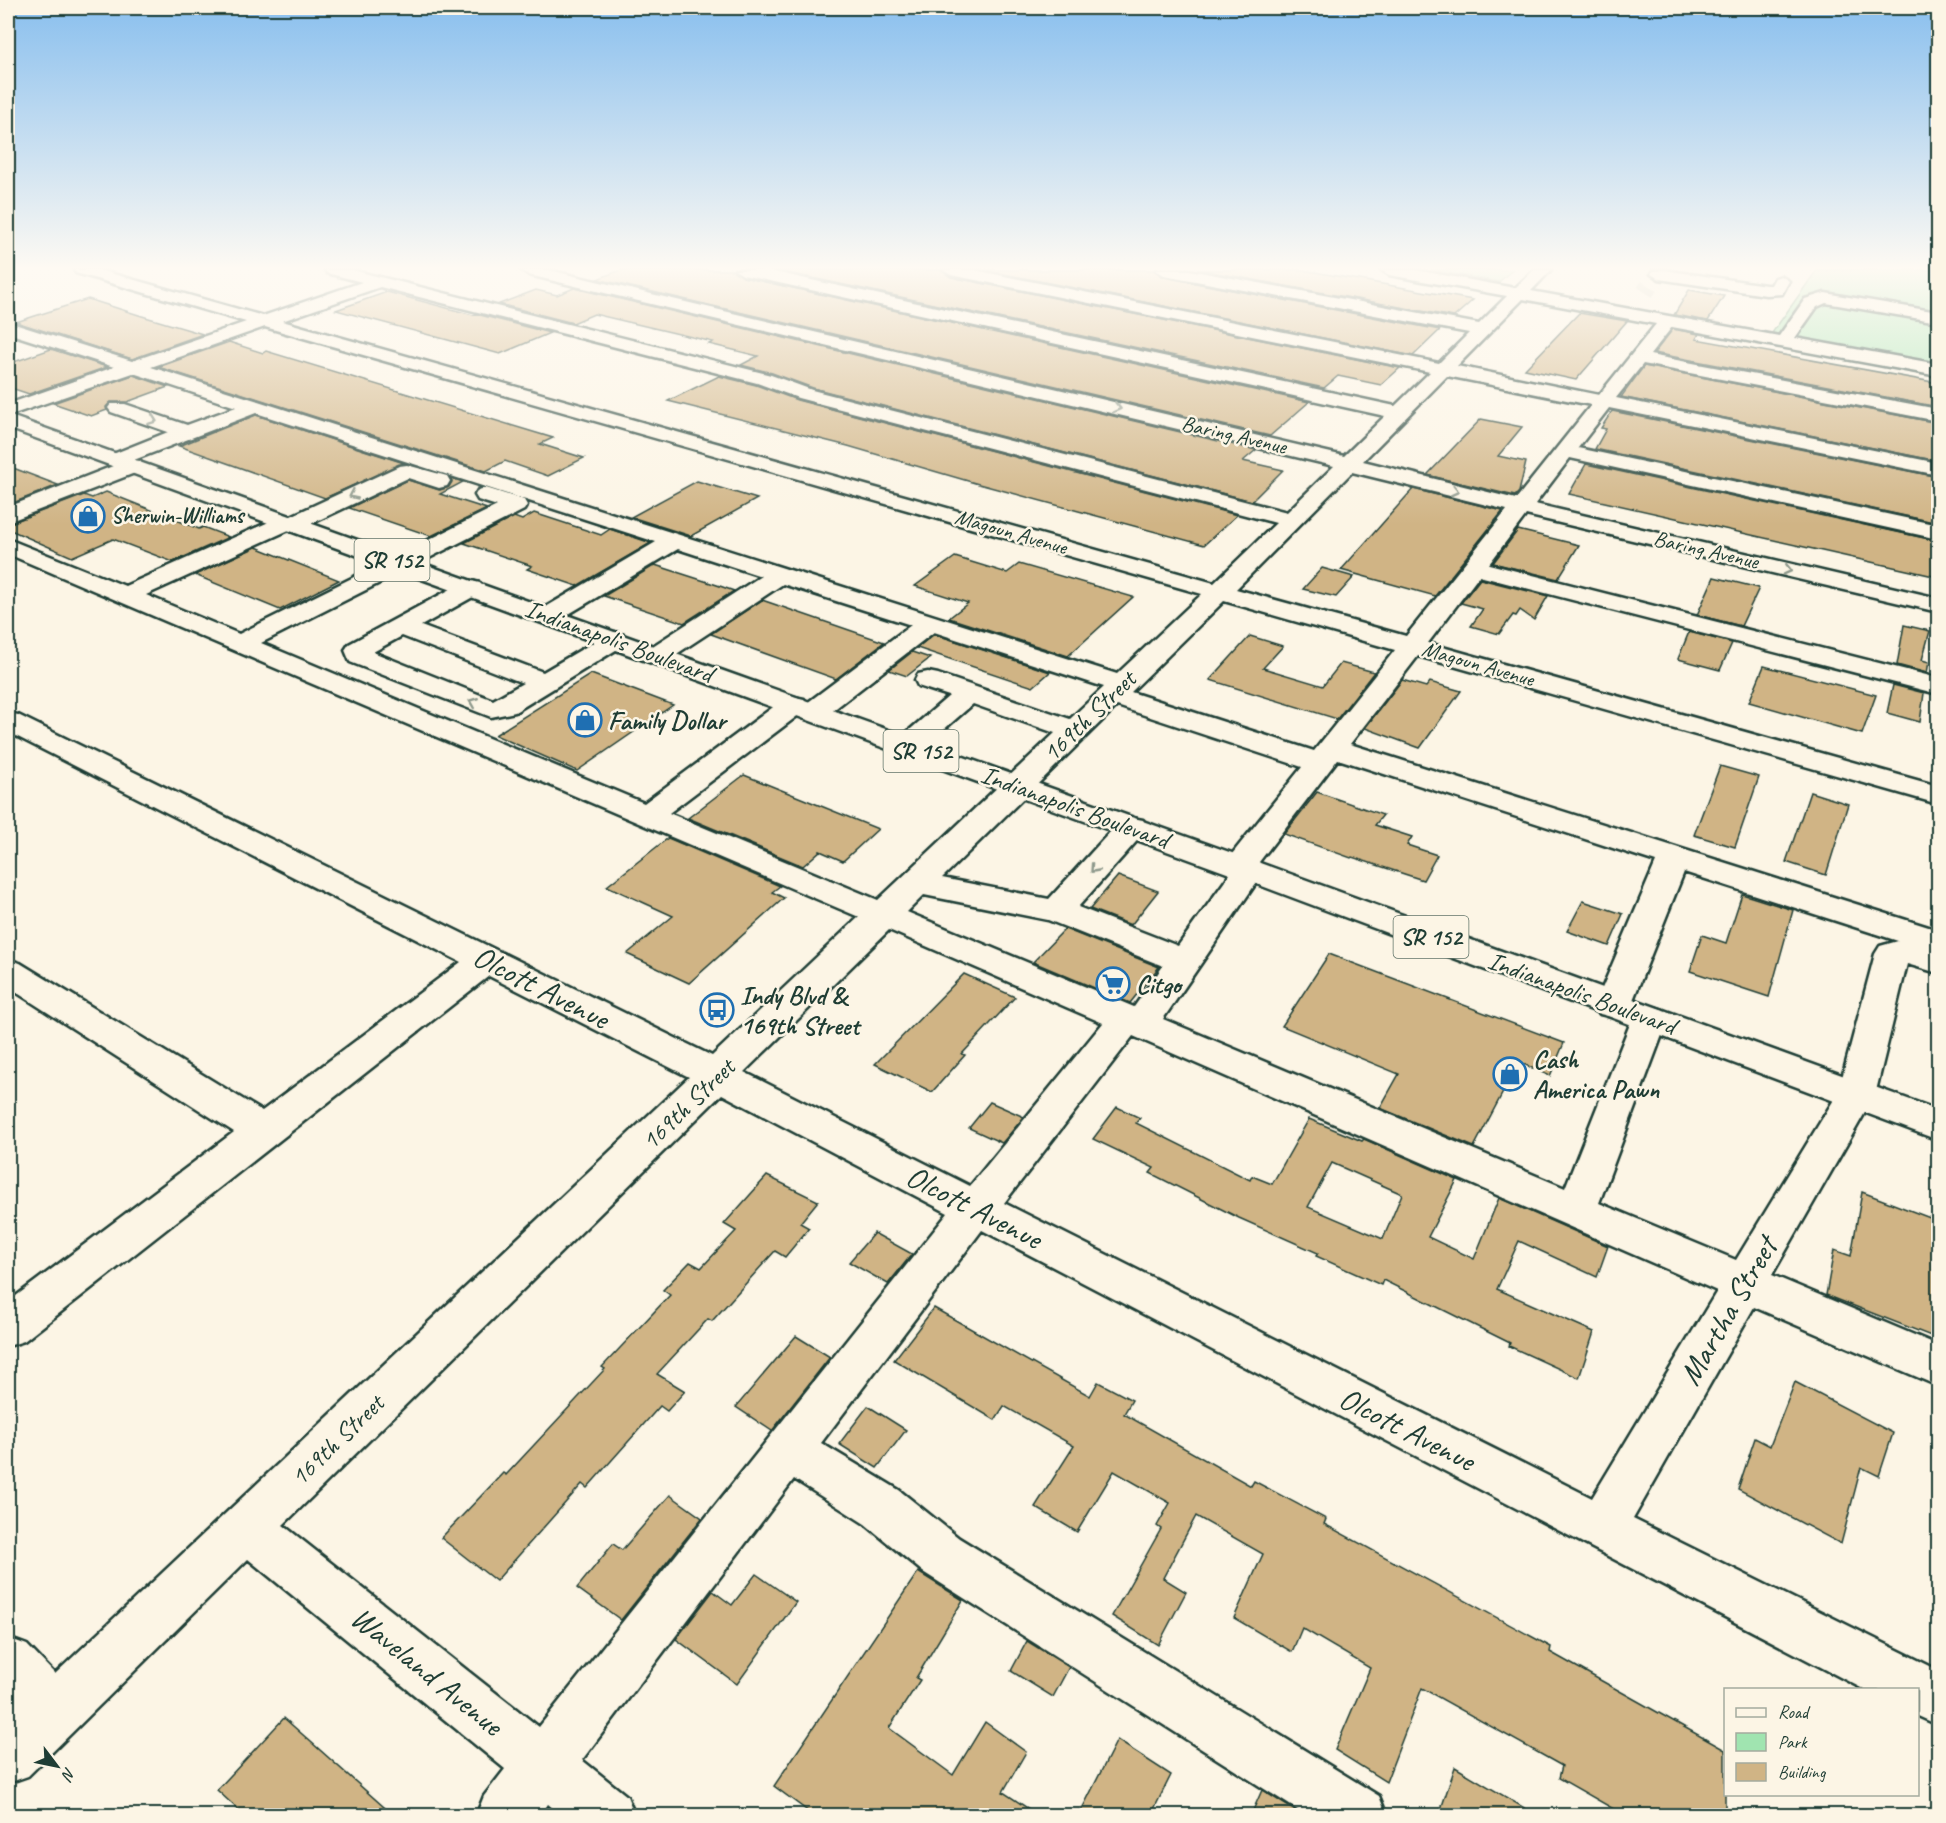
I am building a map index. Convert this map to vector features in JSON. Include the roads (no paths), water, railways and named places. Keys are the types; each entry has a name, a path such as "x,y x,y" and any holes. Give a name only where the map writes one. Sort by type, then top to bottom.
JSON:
{"street":[{"path":"96,355 930,623 1116,690 1326,755 1674,857 1938,942"},
{"path":"8,410 168,355"},
{"name":"Magoun Avenue","path":"382,355 1938,795"},
{"path":"669,355 764,379 805,394 1292,520"},
{"name":"Baring Avenue","path":"902,355 1938,605"},
{"path":"1137,355 1400,412"},
{"path":"1375,355 1938,469"},
{"name":"169th Street","path":"8,1756 1220,591 1458,355"},
{"path":"504,1815 976,1208 1185,962 1244,868 1326,755 1640,355"},
{"path":"1855,355 1938,370"},
{"path":"1638,358 1938,415"},
{"path":"185,383 118,408 187,432"},
{"path":"152,395 228,417"},
{"path":"8,515 187,432 256,406"},
{"name":"Indianapolis Boulevard","path":"8,421 1244,868 1938,1125"},
{"path":"1565,450 1938,532"},
{"path":"125,595 406,471 516,505 403,564 240,643"},
{"path":"549,616 675,541"},
{"path":"8,546 884,915 1938,1366"},
{"path":"1473,567 1938,686"},
{"path":"657,655 780,575"},
{"path":"471,588 358,650 359,656 491,709 505,706 615,640"},
{"path":"646,815 930,623"},
{"path":"401,627 544,682"},
{"path":"928,680 1074,730"},
{"path":"908,746 968,694"},
{"name":"Olcott Avenue","path":"8,721 717,1076 1918,1688"},
{"path":"1056,911 1131,828"},
{"path":"1613,1005 1674,857"},
{"path":"917,883 1056,911 1185,962"},
{"name":"Martha Street","path":"1601,1528 1856,1095 1892,954 1903,951 1938,961"},
{"path":"8,1327 486,960"},
{"path":"8,971 262,1131"},
{"path":"1576,1211 1650,1019"},
{"path":"790,1450 882,1507 941,1555 1359,1815"},
{"name":"Waveland Avenue","path":"246,1527 607,1815"},
{"path":"8,1664 55,1711"},
{"name":"Olcott Avenue","path":"1919,1688 1938,1698"}],"place":[{"name":"Sherwin-Williams","path":"88,516"},
{"name":"Family Dollar","path":"585,720"},
{"name":"Citgo","path":"1113,984"},
{"name":"Indy Blvd & 169th Street","path":"717,1010"},
{"name":"Cash America Pawn","path":"1510,1074"}]}
